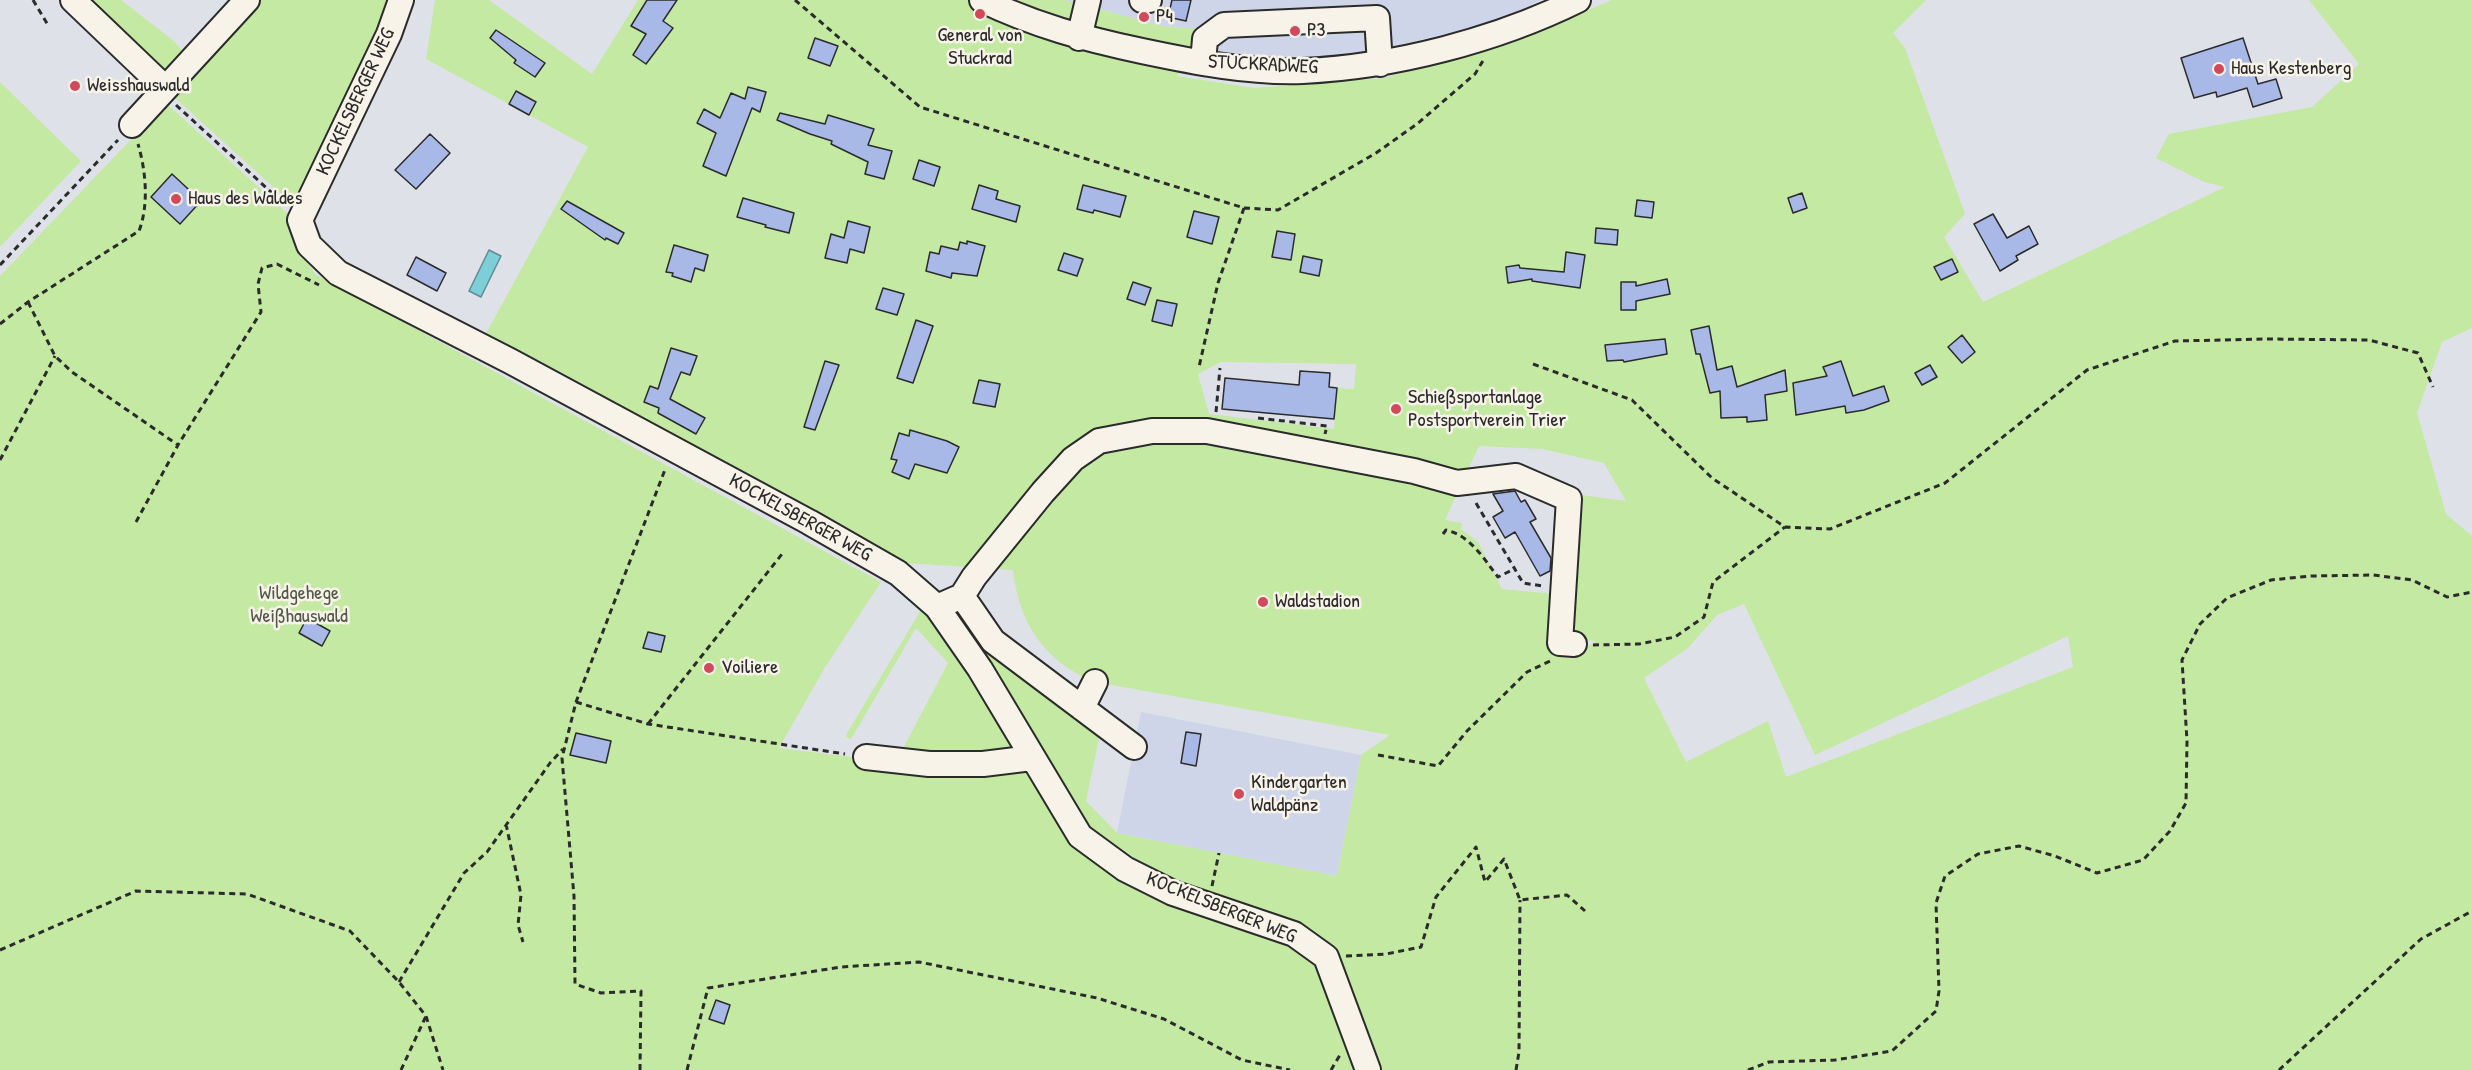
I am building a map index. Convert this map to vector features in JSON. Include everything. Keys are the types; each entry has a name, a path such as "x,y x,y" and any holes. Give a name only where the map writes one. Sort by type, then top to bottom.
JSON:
{"street":[{"path":"73,0 165,88"},
{"path":"132,125 247,0"},
{"name":"KOCKELSBERGER WEG","path":"401,0 389,34 300,220 309,245 338,273 510,361 809,522 898,573 937,607 980,669 1080,836 1125,869 1173,893 1293,934 1326,957"},
{"name":"STUCKRADWEG","path":"982,0 1013,15 1079,38 1203,63 1303,71 1380,63 1499,34 1578,0"},
{"path":"1079,38 1088,0"},
{"path":"1142,0 1149,0"},
{"path":"1203,63 1204,39 1224,25 1377,18 1380,63"},
{"path":"937,607 962,596 1043,492 1073,459 1099,441 1152,431 1207,431 1414,471 1457,483 1516,476 1569,499 1560,644 1574,644"},
{"path":"962,596 993,641 1134,747"},
{"path":"1082,708 1095,682"},
{"path":"866,757 929,764 983,764 1032,758"},
{"path":"1326,957 1368,1070"}],"path":[{"path":"33,0 48,25"},
{"path":"795,0 920,107 1244,208 1278,210 1376,153 1417,124 1475,74 1499,34"},
{"path":"165,88 171,101 300,220"},
{"path":"0,265 132,125 143,161 146,214 139,231 28,302 0,324"},
{"path":"1199,367 1218,283 1244,208"},
{"path":"136,522 178,445 261,312 258,284 262,268 277,264 308,279"},
{"path":"28,302 55,356 72,372 178,445"},
{"path":"1533,364 1632,400 1712,478 1785,526 1830,529 1945,483 2087,370 2175,341 2369,340 2418,353 2433,387"},
{"path":"0,460 55,356"},
{"path":"1216,412 1220,368"},
{"path":"1249,417 1327,426"},
{"path":"640,1070 641,992 601,993 575,984 574,896 562,758 576,702 665,470"},
{"path":"1475,501 1523,583 1536,586"},
{"path":"1378,755 1438,766 1467,731 1527,672 1556,658 1574,644 1638,644 1675,637 1704,617 1713,582 1785,526"},
{"path":"1443,534 1446,530 1458,533 1476,548 1498,577 1514,569"},
{"path":"648,724 782,554"},
{"path":"1748,1070 1769,1062 1835,1060 1892,1051 1936,1011 1939,991 1936,903 1946,876 1978,854 2019,846 2055,856 2097,873 2142,860 2170,831 2186,803 2187,741 2182,660 2200,624 2227,598 2271,580 2310,576 2373,575 2412,580 2447,597 2472,592"},
{"path":"576,702 648,724 866,757"},
{"path":"399,982 464,873 487,852 550,764 564,749"},
{"path":"506,824 520,896 518,925 523,942"},
{"path":"1326,957 1386,954 1421,947 1436,897 1476,847 1485,882 1504,859 1520,900 1519,1052 1516,1070"},
{"path":"1208,905 1219,853"},
{"path":"0,950 136,891 247,894 350,931 399,982 426,1016 443,1070"},
{"path":"1520,900 1567,896 1585,911"},
{"path":"2279,1070 2421,939 2472,912"},
{"path":"687,1070 708,988 841,967 919,962 1097,998 1164,1019 1242,1060 1290,1070"},
{"path":"400,1070 426,1016"}],"shaded area":[{"name":"P3","path":"1065,0 1541,0 1497,21 1396,46 1302,63 1190,54 1196,29 1162,26"},
{"name":"Kindergarten Waldpänz","path":"1141,712 1361,755 1337,876 1117,833"}],"green space":[{"path":"84,0 121,0 174,41 184,53 164,72"},
{"path":"261,0 390,0 378,35 294,206 172,95"},
{"name":"Wildgehege Weißhauswald","path":"435,0 489,0 592,74 638,0 1065,0 1162,26 1196,29 1190,54 1177,76 1254,88 1384,78 1559,22 1612,0 1926,0 1893,33 1905,48 1965,214 1944,237 1983,302 2225,187 2204,182 2156,158 2169,134 2312,107 2359,64 2309,0 2472,0 2472,328 2442,342 2417,413 2446,514 2472,536 2472,1070 0,1070 0,276 166,103 296,223 298,243 315,274 881,582 824,669 779,748 956,770 1024,768 1038,759 981,664 989,646 1100,733 1086,801 1117,833 1337,876 1361,755 1390,735 1095,682 1062,664 1038,639 1021,607 1013,570 905,563 483,339 588,147 426,59","holes":["1221,362 1356,364 1354,389 1337,388 1334,429 1209,414 1198,374","1479,446 1542,449 1604,463 1626,501 1574,494 1566,638 1596,641 1579,652 1552,650 1555,594 1502,589 1478,542 1461,529 1462,523 1445,520","1744,604 1815,755 2068,636 2073,667 1786,777 1768,721 1686,762 1644,678 1688,648 1717,615"]},
{"path":"0,82 81,161 0,247"},
{"path":"924,605 1020,752 899,756 948,663 916,628 851,739 846,737"}],"water":[{"path":"489,250 501,256 481,297 469,291"}],"building":[{"path":"647,0 677,0 663,21 673,28 646,64 633,55 646,34 631,26"},
{"path":"1172,0 1191,0 1186,21 1168,17"},
{"path":"496,30 545,63 535,77 514,63 516,60 490,38"},
{"path":"815,38 838,46 830,66 808,58"},
{"name":"Haus Kestenberg","path":"2243,38 2258,84 2276,79 2282,98 2253,107 2247,88 2217,97 2216,92 2194,98 2181,58"},
{"path":"748,87 766,92 760,112 752,108 726,176 703,166 716,133 697,123 704,109 720,118 731,93 745,99"},
{"path":"516,91 536,102 529,115 509,104"},
{"path":"780,113 825,124 828,115 874,129 868,145 892,151 884,179 865,174 868,162 831,144 832,141 777,120"},
{"path":"430,134 450,153 416,189 395,170"},
{"path":"919,160 940,167 934,186 913,179"},
{"name":"Haus des Waldes","path":"172,174 201,201 180,224 151,197"},
{"path":"979,185 998,191 996,199 1020,206 1016,222 972,209"},
{"path":"1083,185 1126,196 1120,217 1094,210 1093,213 1077,209"},
{"path":"1802,193 1807,208 1793,213 1788,198"},
{"path":"743,198 794,213 789,233 737,217"},
{"path":"1637,200 1654,202 1652,218 1635,216"},
{"path":"567,201 624,233 618,244 606,238 605,240 561,209"},
{"path":"1194,211 1219,217 1212,244 1187,237"},
{"path":"1993,214 2007,238 2029,226 2038,244 2016,256 2018,260 2000,271 1974,224"},
{"path":"848,221 870,227 864,253 850,249 847,263 825,258 831,234 844,238"},
{"path":"1596,228 1618,230 1617,245 1595,243"},
{"path":"1277,231 1295,234 1291,260 1272,257"},
{"path":"967,241 985,246 977,276 952,273 951,278 926,271 930,252 939,254 941,246 958,250 960,242 967,244"},
{"path":"674,245 708,255 704,271 695,268 691,282 666,272"},
{"path":"1566,252 1585,255 1580,288 1532,281 1532,279 1508,283 1506,267 1519,265 1520,268 1564,272"},
{"path":"1064,253 1083,259 1077,276 1058,270"},
{"path":"1303,256 1322,260 1319,276 1300,272"},
{"path":"416,257 446,273 437,291 407,275"},
{"path":"1952,259 1958,272 1941,280 1934,267"},
{"path":"1667,279 1670,294 1636,301 1636,310 1621,310 1621,282 1636,282 1636,286"},
{"path":"1133,282 1151,288 1145,305 1127,299"},
{"path":"883,288 904,294 897,315 876,309"},
{"path":"1157,300 1177,304 1172,326 1152,321"},
{"path":"916,320 933,326 913,383 897,378"},
{"path":"1709,326 1717,370 1732,366 1737,387 1785,370 1787,391 1765,395 1767,420 1747,422 1747,417 1721,418 1720,391 1710,393 1700,354 1696,354 1691,330"},
{"path":"1962,335 1975,352 1962,363 1948,347"},
{"path":"1665,339 1667,354 1624,362 1623,360 1607,361 1605,345"},
{"path":"671,348 697,356 690,375 681,372 670,399 705,418 696,434 658,413 659,408 644,402 650,386 658,389"},
{"path":"825,361 839,365 815,430 804,427"},
{"path":"1841,361 1853,396 1884,386 1889,401 1864,410 1846,413 1845,406 1796,415 1793,383 1827,376 1823,367"},
{"path":"1930,365 1937,377 1922,385 1915,373"},
{"path":"1300,371 1330,373 1329,387 1337,388 1334,419 1222,409 1225,378 1299,385"},
{"path":"979,380 1000,384 995,407 973,403"},
{"path":"910,430 959,447 947,473 915,464 909,479 892,472 897,460 891,459 899,433 909,436"},
{"path":"1515,491 1521,502 1525,500 1536,519 1530,522 1551,558 1550,571 1540,576 1515,532 1505,538 1493,517 1503,511 1493,494"},
{"path":"307,618 330,631 322,646 299,633"},
{"path":"648,632 665,636 661,652 643,648"},
{"path":"1186,732 1201,734 1196,766 1181,763"},
{"path":"576,733 611,741 606,763 570,755"},
{"path":"716,1000 730,1005 724,1024 709,1019"}],"place":[{"name":"General von Stuckrad","path":"980,14"},
{"name":"P4","path":"1144,17"},
{"name":"P3","path":"1295,31"},
{"name":"Haus Kestenberg","path":"2219,69"},
{"name":"Weisshauswald","path":"75,86"},
{"name":"Haus des Waldes","path":"176,199"},
{"name":"Schießsportanlage Postsportverein Trier","path":"1396,409"},
{"name":"Waldstadion","path":"1263,602"},
{"name":"Voiliere","path":"709,668"},
{"name":"Kindergarten Waldpänz","path":"1239,794"}]}
